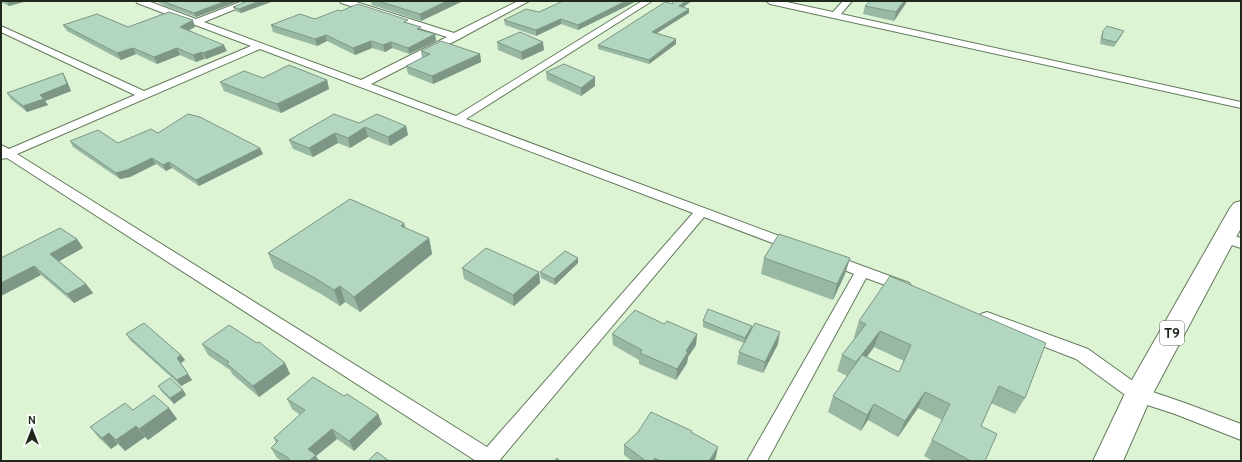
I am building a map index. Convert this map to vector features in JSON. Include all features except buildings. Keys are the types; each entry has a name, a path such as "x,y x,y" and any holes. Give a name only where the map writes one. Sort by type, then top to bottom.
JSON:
{"highway":[{"name":"T9","path":"1108,461 1138,395 1232,241 1241,208"}],"street":[{"path":"140,1 804,250"},
{"path":"196,22 251,1"},
{"path":"344,1 456,37"},
{"path":"362,84 525,1"},
{"path":"458,120 648,1"},
{"path":"770,1 1241,106"},
{"path":"835,15 848,1"},
{"path":"1,29 143,95"},
{"path":"3,153 259,46"},
{"path":"3,153 488,460 702,211"},
{"path":"819,255 914,291"},
{"path":"757,461 863,271"},
{"path":"972,312 1082,354 1138,395 1179,408 1241,432"}]}
